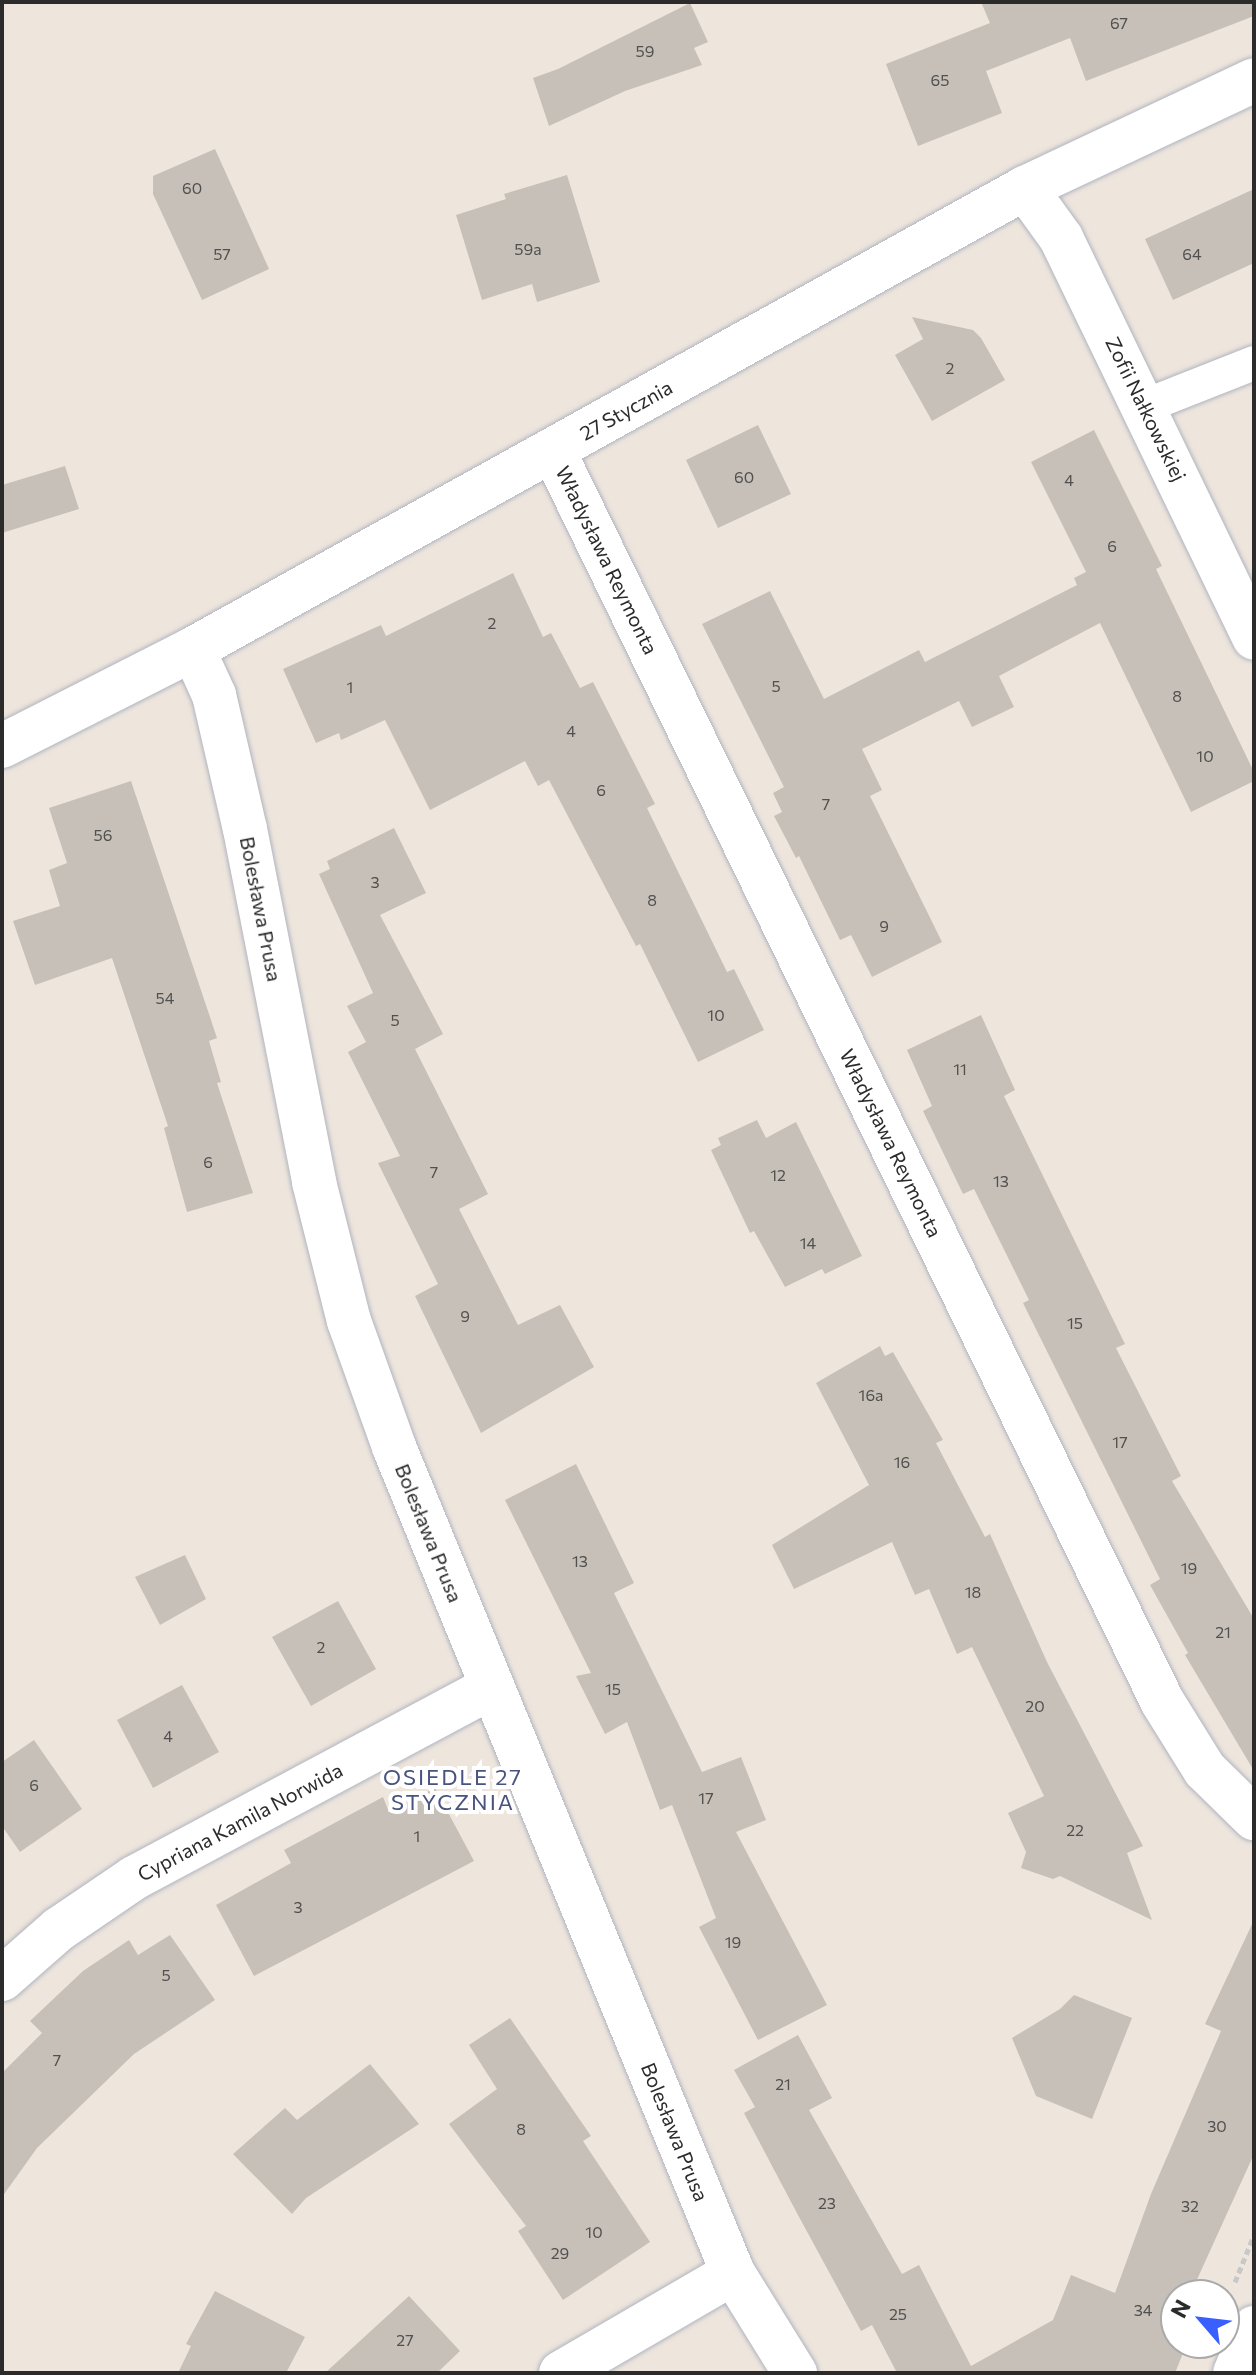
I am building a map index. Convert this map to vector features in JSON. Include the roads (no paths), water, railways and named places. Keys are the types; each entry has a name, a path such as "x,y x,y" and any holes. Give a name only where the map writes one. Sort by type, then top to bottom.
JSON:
{"street":[{"name":"27 Stycznia","path":"2,746 193,649 1025,188 1254,80"},
{"name":"Zofii Nałkowskiej","path":"1025,188 1061,238 1145,406 1254,638"},
{"name":"Władysława Reymonta","path":"553,450 1162,1701 1205,1770 1254,1818"},
{"name":"Bolesława Prusa","path":"193,649 214,695 228,754 314,1182 349,1321 394,1447 733,2273 795,2373"},
{"name":"Cypriana Kamila Norwida","path":"2,1979 59,1929 134,1878 492,1687"},
{"path":"561,2373 733,2273"},
{"path":"1235,2373 1242,2310"}],"lane":[{"path":"1145,406 1254,363"}],"district":[{"name":"OSIEDLE 27 STYCZNIA","path":"453,1788"}]}
